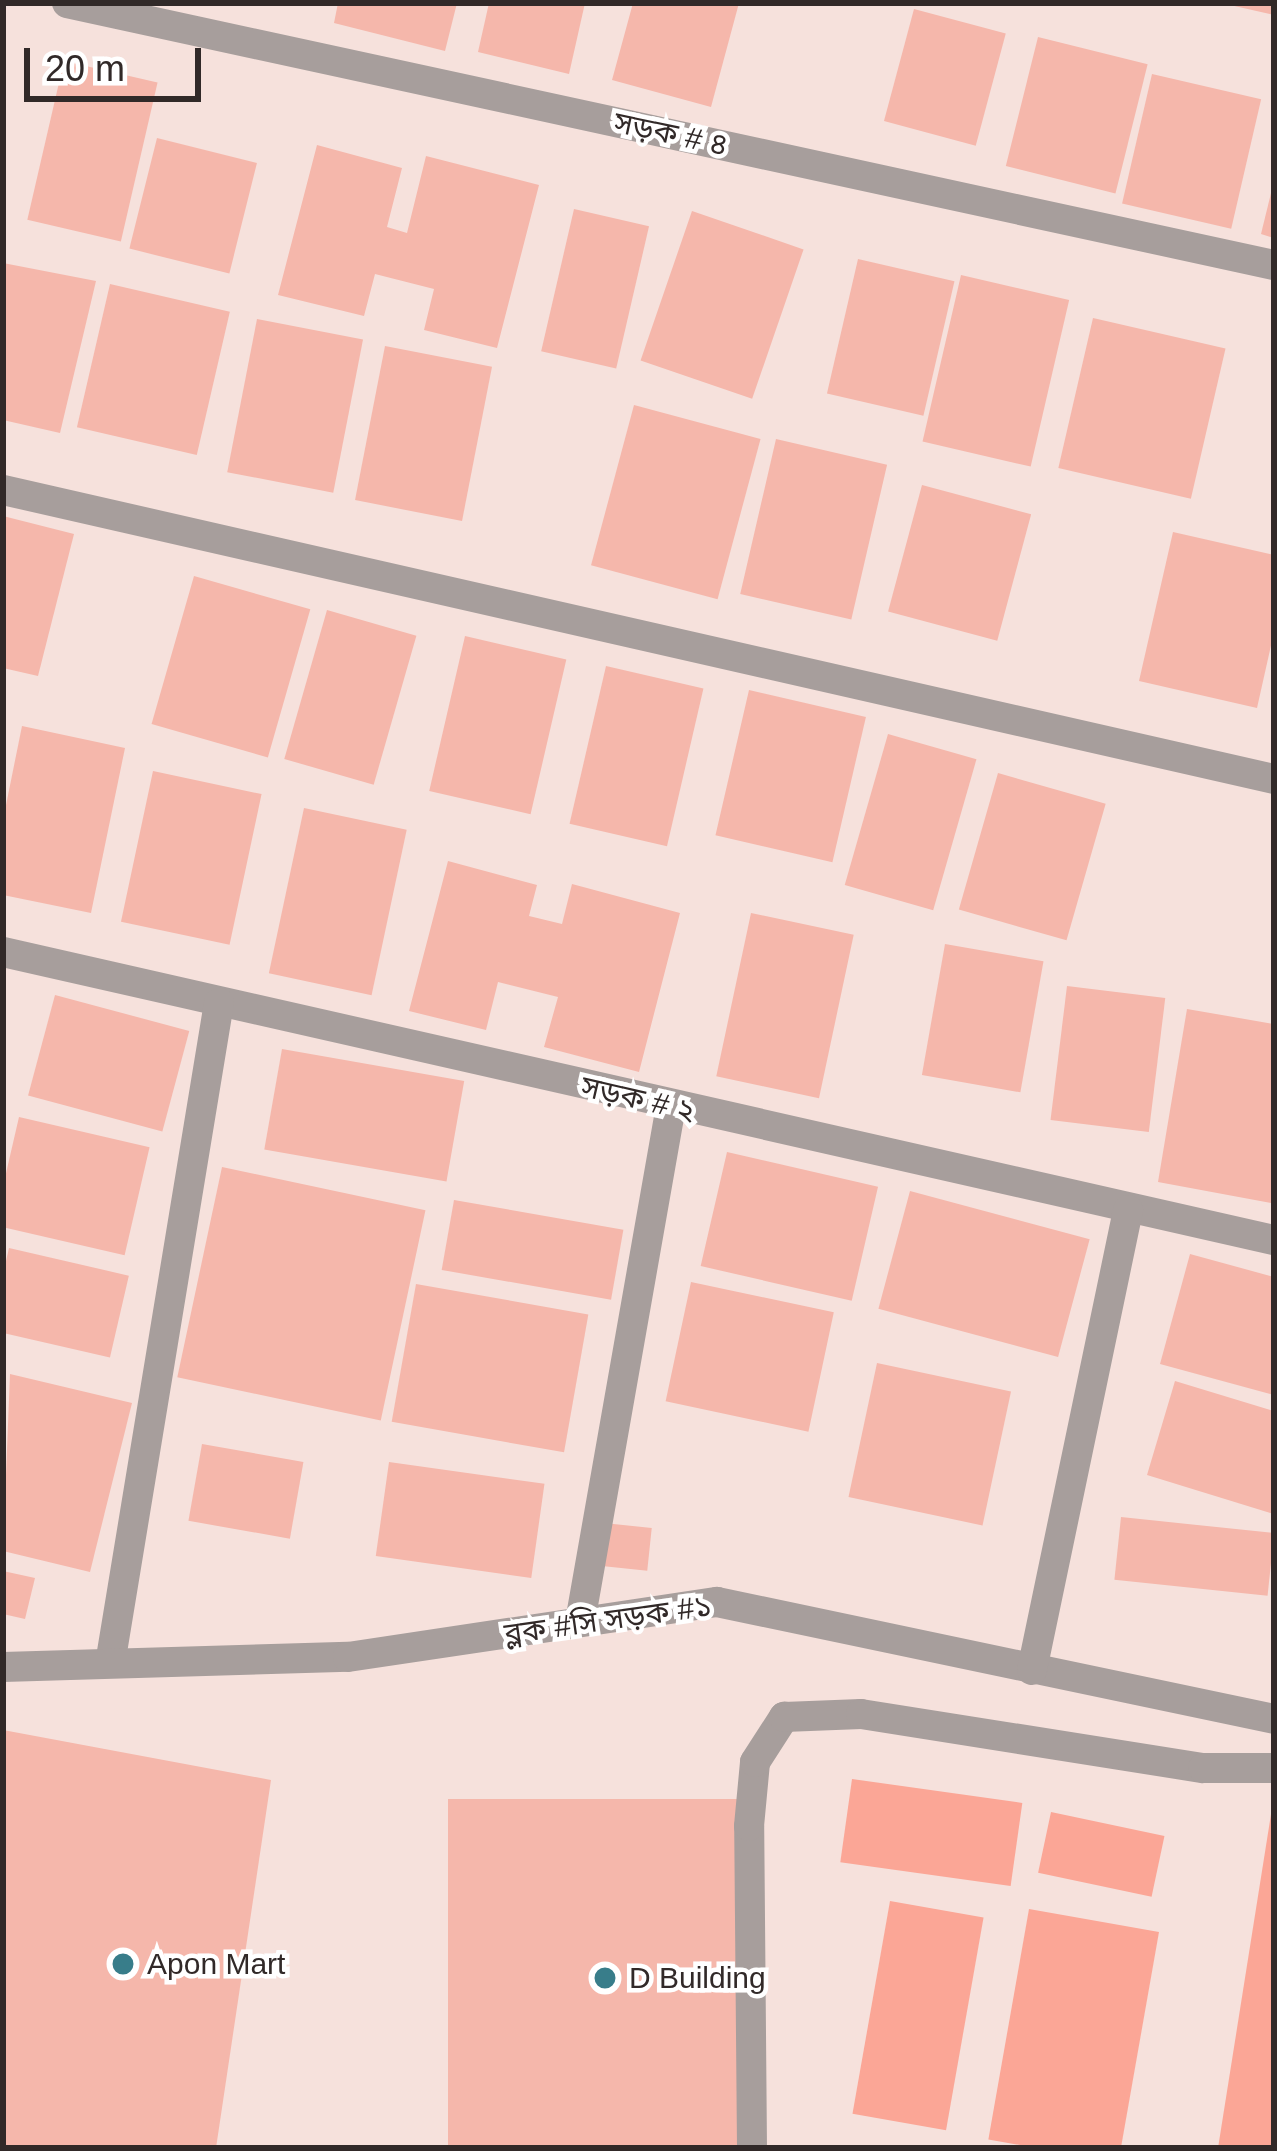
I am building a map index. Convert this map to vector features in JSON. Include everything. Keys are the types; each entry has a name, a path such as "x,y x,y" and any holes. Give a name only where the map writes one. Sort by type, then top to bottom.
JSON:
{"street":[{"name":"সড়ক # ৪","path":"67,3 1274,265"},
{"path":"3,490 1274,779"},
{"name":"সড়ক # ২","path":"3,952 1274,1240"},
{"path":"111,1658 219,1003"},
{"path":"580,1622 671,1106"},
{"path":"1032,1670 1128,1210"},
{"name":"ব্লক #সি সড়ক #১","path":"3,1666 111,1658 348,1657 717,1603 1274,1719"},
{"path":"752,2148 749,1826 754,1762 784,1717 861,1714 1203,1768 1274,1768"}],"shaded area":[{"path":"852,1779 1022,1803 1011,1886 840,1862"},
{"path":"1272,1808 1274,2148 1218,2148"},
{"path":"1051,1812 1164,1836 1152,1897 1038,1873"},
{"path":"890,1901 984,1917 946,2130 852,2114"},
{"path":"1029,1909 1159,1932 1121,2148 1037,2148 988,2139"}],"building":[{"path":"338,3 457,3 445,51 334,23"},
{"path":"489,3 585,3 569,74 478,52"},
{"path":"633,3 739,3 711,107 612,80"},
{"path":"1274,3 1274,15 1230,5"},
{"path":"914,9 1006,34 976,146 884,121"},
{"path":"1038,37 1148,64 1115,193 1006,166"},
{"path":"64,61 158,83 121,241 27,220"},
{"path":"1152,74 1261,99 1231,229 1122,204"},
{"path":"157,138 257,163 229,274 129,249"},
{"path":"317,145 402,168 387,227 407,233 426,156 539,185 497,348 424,330 434,289 375,274 364,316 278,295"},
{"path":"1274,189 1274,238 1261,234"},
{"path":"574,209 649,226 616,369 541,351"},
{"path":"692,211 804,249 752,399 641,360"},
{"path":"858,259 954,281 923,416 827,393"},
{"path":"3,263 96,281 60,433 3,420"},
{"path":"961,275 1069,300 1031,467 923,442"},
{"path":"110,284 230,312 197,455 77,427"},
{"path":"1093,318 1226,349 1191,499 1058,468"},
{"path":"257,319 363,340 333,493 227,472"},
{"path":"385,346 492,367 462,521 355,500"},
{"path":"634,405 761,439 718,599 591,565"},
{"path":"776,439 887,465 851,620 740,594"},
{"path":"922,485 1031,514 997,641 888,612"},
{"path":"3,516 74,534 38,676 3,668"},
{"path":"1173,532 1274,555 1274,632 1257,708 1139,681"},
{"path":"194,576 310,609 268,757 152,724"},
{"path":"327,610 416,636 374,785 284,759"},
{"path":"465,636 566,659 531,814 429,791"},
{"path":"606,666 703,688 667,846 570,824"},
{"path":"749,690 866,717 832,862 715,835"},
{"path":"22,726 125,748 91,913 3,895 3,820"},
{"path":"888,734 976,759 933,910 845,885"},
{"path":"153,771 262,794 230,945 121,922"},
{"path":"998,773 1106,804 1067,940 959,909"},
{"path":"304,808 407,830 372,995 269,973"},
{"path":"448,861 537,885 529,916 562,924 572,884 680,913 639,1072 544,1047 558,997 498,982 486,1030 409,1011"},
{"path":"751,913 854,935 819,1098 716,1076"},
{"path":"945,944 1043,961 1020,1092 922,1075"},
{"path":"1067,986 1165,998 1149,1132 1051,1120"},
{"path":"55,995 189,1031 162,1131 28,1095"},
{"path":"1187,1009 1274,1024 1271,1203 1158,1182"},
{"path":"282,1049 464,1081 446,1182 264,1149"},
{"path":"19,1117 150,1147 125,1255 3,1227 3,1186"},
{"path":"727,1152 878,1187 852,1301 701,1266"},
{"path":"222,1167 425,1210 381,1421 177,1377"},
{"path":"910,1191 1090,1239 1058,1357 878,1309"},
{"path":"454,1200 623,1230 611,1300 442,1270"},
{"path":"9,1248 129,1276 110,1358 3,1333 3,1274"},
{"path":"1190,1254 1274,1277 1274,1395 1160,1364"},
{"path":"691,1282 834,1312 808,1432 666,1401"},
{"path":"416,1284 588,1314 564,1452 392,1422"},
{"path":"877,1363 1011,1391 983,1525 849,1497"},
{"path":"10,1374 132,1403 90,1572 3,1551"},
{"path":"1175,1381 1274,1411 1274,1514 1147,1475"},
{"path":"202,1444 303,1462 290,1539 188,1521"},
{"path":"389,1462 544,1484 531,1578 376,1556"},
{"path":"1121,1517 1274,1533 1268,1596 1114,1580"},
{"path":"604,1523 652,1528 647,1571 600,1566"},
{"path":"3,1571 35,1578 25,1619 3,1614"},
{"name":"Apon Mart","path":"3,1730 271,1780 216,2148 3,2148"},
{"name":"D Building","path":"448,1799 746,1799 746,2148 448,2148"}],"place":[{"name":"Apon Mart","path":"123,1964"},
{"name":"D Building","path":"605,1978"}]}
